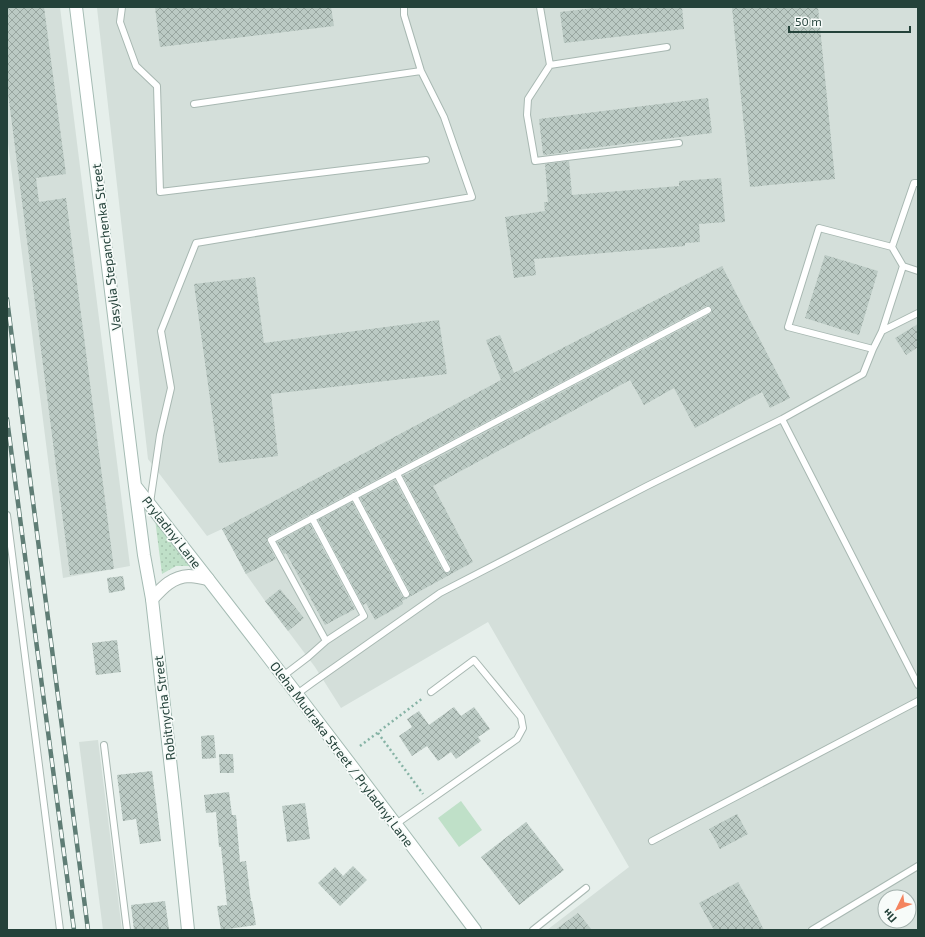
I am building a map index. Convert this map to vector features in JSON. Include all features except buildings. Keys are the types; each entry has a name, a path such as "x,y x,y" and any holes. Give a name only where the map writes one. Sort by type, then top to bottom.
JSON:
{"street":[{"name":"Vasylia Stepanchenka Street","path":"76,7 135,486"},
{"name":"Pryladnyi Lane","path":"135,486 208,579"},
{"name":"Robitnycha Street","path":"135,486 144,554 152,599 176,804 188,930"},
{"path":"152,599 166,584 178,578 190,576 208,579"},
{"name":"Oleha Mudraka Street / Pryladnyi Lane","path":"208,579 396,824 475,930"}],"lane":[{"path":"122,7 120,22 136,66 157,86 160,192 426,160"},
{"path":"150,505 160,435 171,388 160,331 196,243 472,197 444,117 421,71 404,16 404,7"},
{"path":"540,7 550,65 528,99 527,115 535,161 679,143"},
{"path":"550,65 667,47"},
{"path":"194,104 421,71"},
{"path":"892,247 914,182 918,183"},
{"path":"873,349 788,327 819,228 892,247 903,266 918,271"},
{"path":"297,694 440,593 647,486 782,419 863,374 882,331 903,266"},
{"path":"326,641 271,540 708,310"},
{"path":"882,331 918,313"},
{"path":"782,419 918,685"},
{"path":"397,474 447,569"},
{"path":"354,496 406,594"},
{"path":"7,515 60,930"},
{"path":"283,676 308,658 326,641 364,616 312,518"},
{"path":"396,824 517,739 523,728 521,718 474,660 431,692"},
{"path":"652,842 918,701"},
{"path":"104,745 127,930"},
{"path":"812,930 918,866"},
{"path":"533,930 586,888"}],"path":[{"path":"360,746 431,692"},
{"path":"378,733 428,801"}],"shaded area":[{"path":"7,7 60,7 130,566 63,578 7,135"},
{"path":"97,7 918,7 918,930 547,930 629,867 488,622 341,708 315,667 246,574 222,529 207,536 148,459"},
{"path":"98,740 122,930 103,930 79,742"}],"green space":[{"path":"155,519 191,566 176,566 162,574"},
{"path":"461,801 482,830 459,847 438,818"}],"railway":[{"path":"7,299 88,930"},
{"path":"7,419 74,930"}]}
